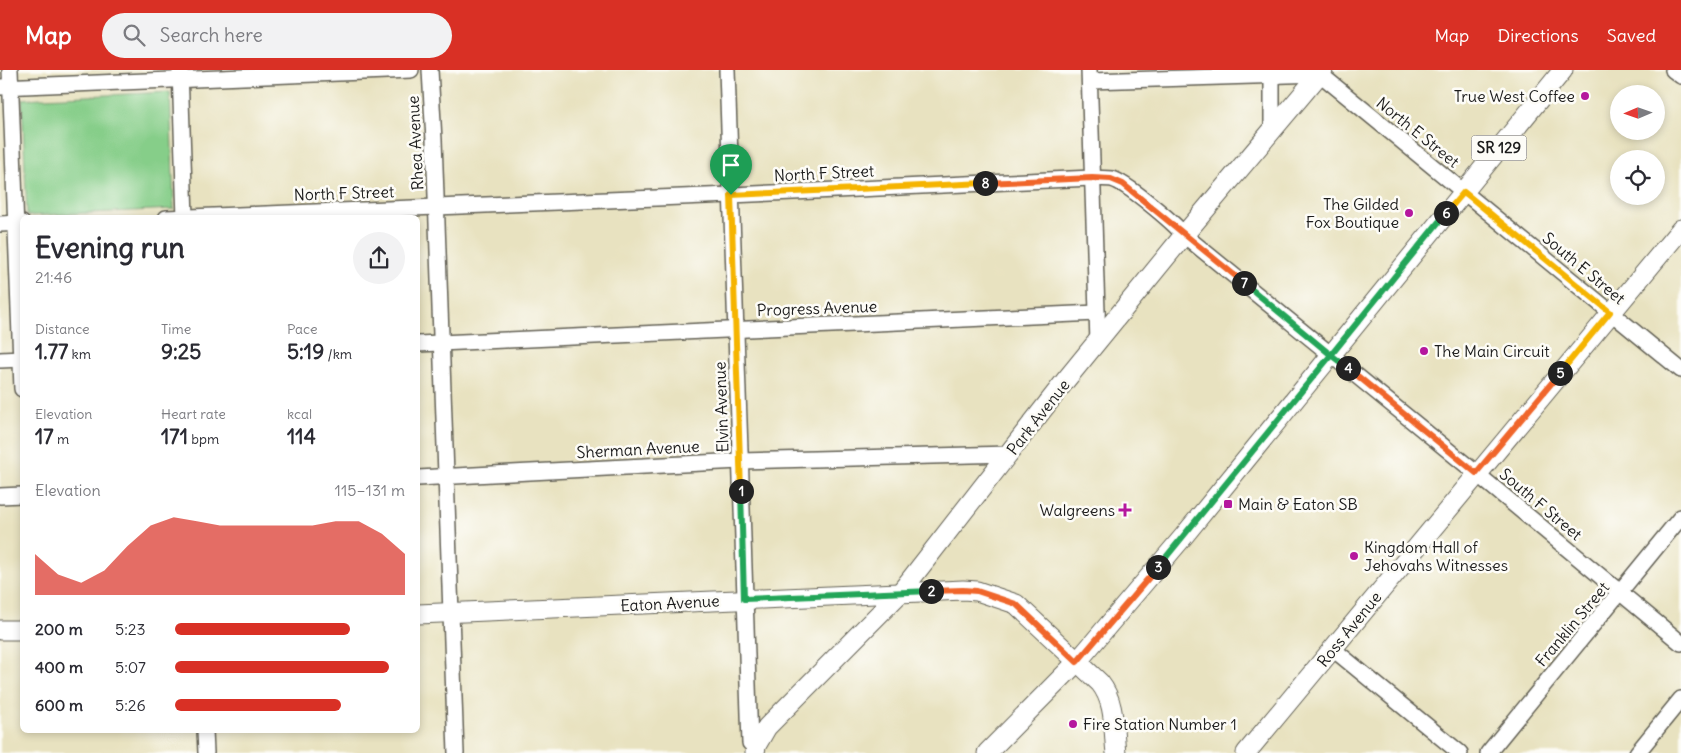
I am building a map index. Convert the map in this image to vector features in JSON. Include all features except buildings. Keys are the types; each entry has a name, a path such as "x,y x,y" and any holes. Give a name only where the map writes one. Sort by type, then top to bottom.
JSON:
{"main road":[{"name":"SR 129","path":"1077,662 1183,537 1563,70"},
{"name":"Park Avenue","path":"749,750 756,746 768,727 900,593 1065,381 1184,235 1321,72"},
{"name":"Ross Avenue","path":"1246,753 1476,473 1681,228"},
{"name":"Eaton Avenue","path":"420,614 744,599 977,591 1016,604 1100,683 1110,700 1116,753"},
{"path":"0,630 20,630"},
{"path":"987,753 1077,662"}],"street":[{"path":"0,224 20,223 5,87 10,70"},
{"path":"5,87 180,75 411,70"},
{"name":"Rhea Avenue","path":"430,70 456,753"},
{"name":"Elvin Avenue","path":"727,70 749,750"},
{"path":"1673,70 1681,76"},
{"path":"1272,72 1272,131"},
{"path":"1098,342 1089,76 1321,72"},
{"name":"North E Street","path":"1321,72 1464,192"},
{"path":"180,75 185,215"},
{"name":"North F Street","path":"235,215 1092,178 1111,179 1123,184 1176,225 1184,235 1331,355"},
{"name":"South E Street","path":"1464,192 1681,370"},
{"name":"Progress Avenue","path":"420,344 1097,313"},
{"name":"South F Street","path":"1331,355 1681,643"},
{"path":"0,360 20,359"},
{"name":"Sherman Avenue","path":"420,478 740,461 1010,454"},
{"path":"0,496 20,495"},
{"name":"Franklin Street","path":"1488,753 1621,593 1681,517"},
{"path":"1333,649 1460,753"},
{"path":"1637,753 1681,699"},
{"path":"205,733 206,753"}],"green space":[{"path":"170,92 174,209 27,215 22,99"}],"place":[{"name":"True West Coffee","path":"1585,96"},
{"name":"The Gilded Fox Boutique","path":"1409,213"},
{"name":"The Main Circuit","path":"1424,351"},
{"name":"Main & Eaton SB","path":"1228,504"},
{"name":"Walgreens","path":"1125,510"},
{"name":"Kingdom Hall of Jehovahs Witnesses","path":"1354,556"},
{"name":"Fire Station Number 1","path":"1073,724"}],"route":[{"path":"731,195 744,599 977,591 1016,604 1077,662 1183,537 1331,355 1476,473 1610,312 1464,192 1331,355 1184,235 1176,225 1123,184 1111,179 1092,178 731,195"}]}
